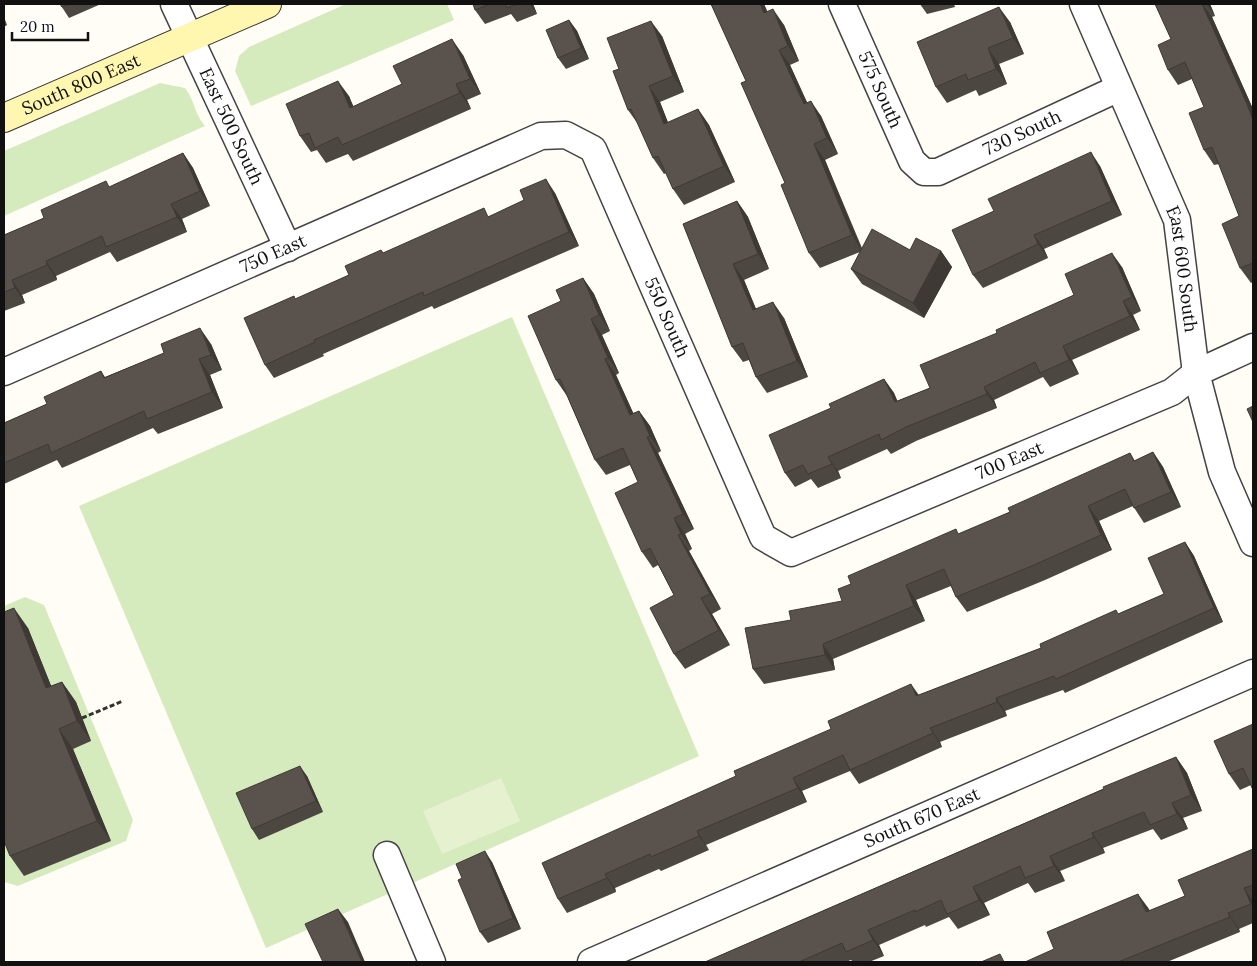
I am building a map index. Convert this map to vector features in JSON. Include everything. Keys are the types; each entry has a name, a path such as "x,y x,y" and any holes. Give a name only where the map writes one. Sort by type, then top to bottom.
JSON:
{"main road":[{"name":"South 800 East","path":"4,118 267,4"}],"street":[{"name":"East 500 South","path":"174,4 288,248"},
{"name":"575 South","path":"842,4 912,162 924,172"},
{"name":"East 600 South","path":"1083,4 1177,220 1196,373 1222,472 1253,543"},
{"name":"730 South","path":"924,172 938,172 1119,88"},
{"name":"550 South","path":"541,136 566,134 593,149 763,537"},
{"name":"750 East","path":"4,372 541,136"},
{"name":"700 East","path":"763,537 791,553 1172,392 1196,373 1253,347"},
{"name":"South 670 East","path":"591,962 1253,673"},
{"path":"387,855 432,962"}],"path":[{"path":"82,718 123,701"}],"green space":[{"path":"346,4 447,4 454,20 251,106 235,71 239,56 249,47"},
{"path":"160,83 185,88 198,116 205,126 4,216 4,151"},
{"path":"512,317 699,756 266,948 79,506"},
{"path":"25,597 44,605 133,820 126,841 18,886 4,882 4,606"},
{"path":"501,778 520,821 442,854 423,811"}],"building":[{"path":"473,4 490,4 475,10"},
{"path":"505,4 517,4 507,8"},
{"path":"711,4 760,4 764,13 773,9 788,46 779,50 804,104 811,101 827,138 814,144 852,235 809,253 781,185 785,183 741,83 746,81"},
{"path":"1155,4 1202,4 1253,120 1253,263 1240,268 1222,224 1239,216 1212,147 1204,150 1189,113 1204,107 1185,62 1168,70 1158,45 1171,39"},
{"path":"999,7 1013,38 988,48 996,69 968,80 966,74 936,87 917,42"},
{"path":"569,20 581,48 558,58 546,30"},
{"path":"651,21 673,76 649,86 664,124 698,109 724,166 673,189 658,156 653,158 631,109 628,110 613,71 619,69 607,38"},
{"path":"452,39 470,79 456,84 460,93 342,145 338,137 315,148 309,133 300,136 286,104 338,81 350,108 402,84 393,66"},
{"path":"1091,152 1112,201 1034,235 1038,244 973,275 952,230 994,211 988,199"},
{"path":"183,153 200,191 171,204 177,217 106,247 102,236 46,261 47,265 12,280 15,288 4,292 4,235 44,218 41,210 106,181 109,187"},
{"path":"546,179 569,232 424,296 423,292 314,340 315,342 265,365 244,318 294,296 295,299 349,275 345,266 381,250 383,253 484,208 488,217 524,200 520,190"},
{"path":"737,201 758,254 733,264 753,310 773,302 797,361 756,377 743,343 732,347 683,224"},
{"path":"872,229 910,250 916,238 941,251 913,303 851,269"},
{"path":"1112,253 1132,297 1123,301 1130,316 1063,346 1069,360 1040,373 1035,362 984,387 987,394 906,427 881,440 879,434 828,457 832,464 808,474 803,465 785,473 769,435 831,408 829,404 884,379 895,402 930,388 920,365 997,333 996,330 1074,295 1065,274"},
{"path":"583,278 599,315 591,319 608,358 605,359 630,415 639,411 650,436 647,437 683,514 674,518 681,534 678,535 710,594 701,598 719,630 674,654 650,608 674,595 650,548 642,552 615,493 638,482 623,448 595,460 560,379 556,380 528,316 561,301 556,290"},
{"path":"200,328 211,355 199,359 212,392 147,419 144,411 51,453 48,444 4,463 4,423 47,404 44,397 101,371 104,378 164,353 161,344"},
{"path":"1253,406 1253,422 1247,409"},
{"path":"1153,452 1171,492 1134,508 1125,489 1088,506 1101,535 956,597 944,569 906,585 914,606 823,644 825,655 753,669 745,628 791,620 789,611 842,601 838,589 851,584 848,576 956,529 958,534 1010,512 1008,508 1130,453 1134,461"},
{"path":"1185,542 1214,608 1056,679 1054,676 996,698 997,702 930,728 933,733 850,770 843,755 793,778 798,788 697,831 699,836 651,857 650,854 605,874 607,878 558,899 542,863 736,776 734,771 831,729 828,721 911,684 916,696 1041,648 1040,644 1116,610 1118,614 1164,594 1148,558"},
{"path":"14,608 46,688 62,682 77,721 59,729 97,821 10,856 4,841 4,612"},
{"path":"1253,724 1253,790 1243,768 1229,774 1214,741"},
{"path":"1176,757 1191,795 1172,803 1177,814 1150,825 1144,812 1092,833 1094,837 1050,856 1054,866 1025,878 1020,866 973,887 979,900 947,914 941,900 915,912 915,910 868,930 873,940 846,952 842,943 799,962 705,962 1104,789 1103,787"},
{"path":"300,766 316,801 252,829 236,793"},
{"path":"1253,849 1253,885 1244,888 1251,904 1228,913 1230,917 1118,962 1025,962 1054,949 1047,932 1138,894 1146,912 1185,896 1178,880"},
{"path":"485,851 513,918 480,932 458,880 462,878 456,864"},
{"path":"338,909 362,962 323,962 305,924"},
{"path":"1000,954 1004,962 981,962"}]}
